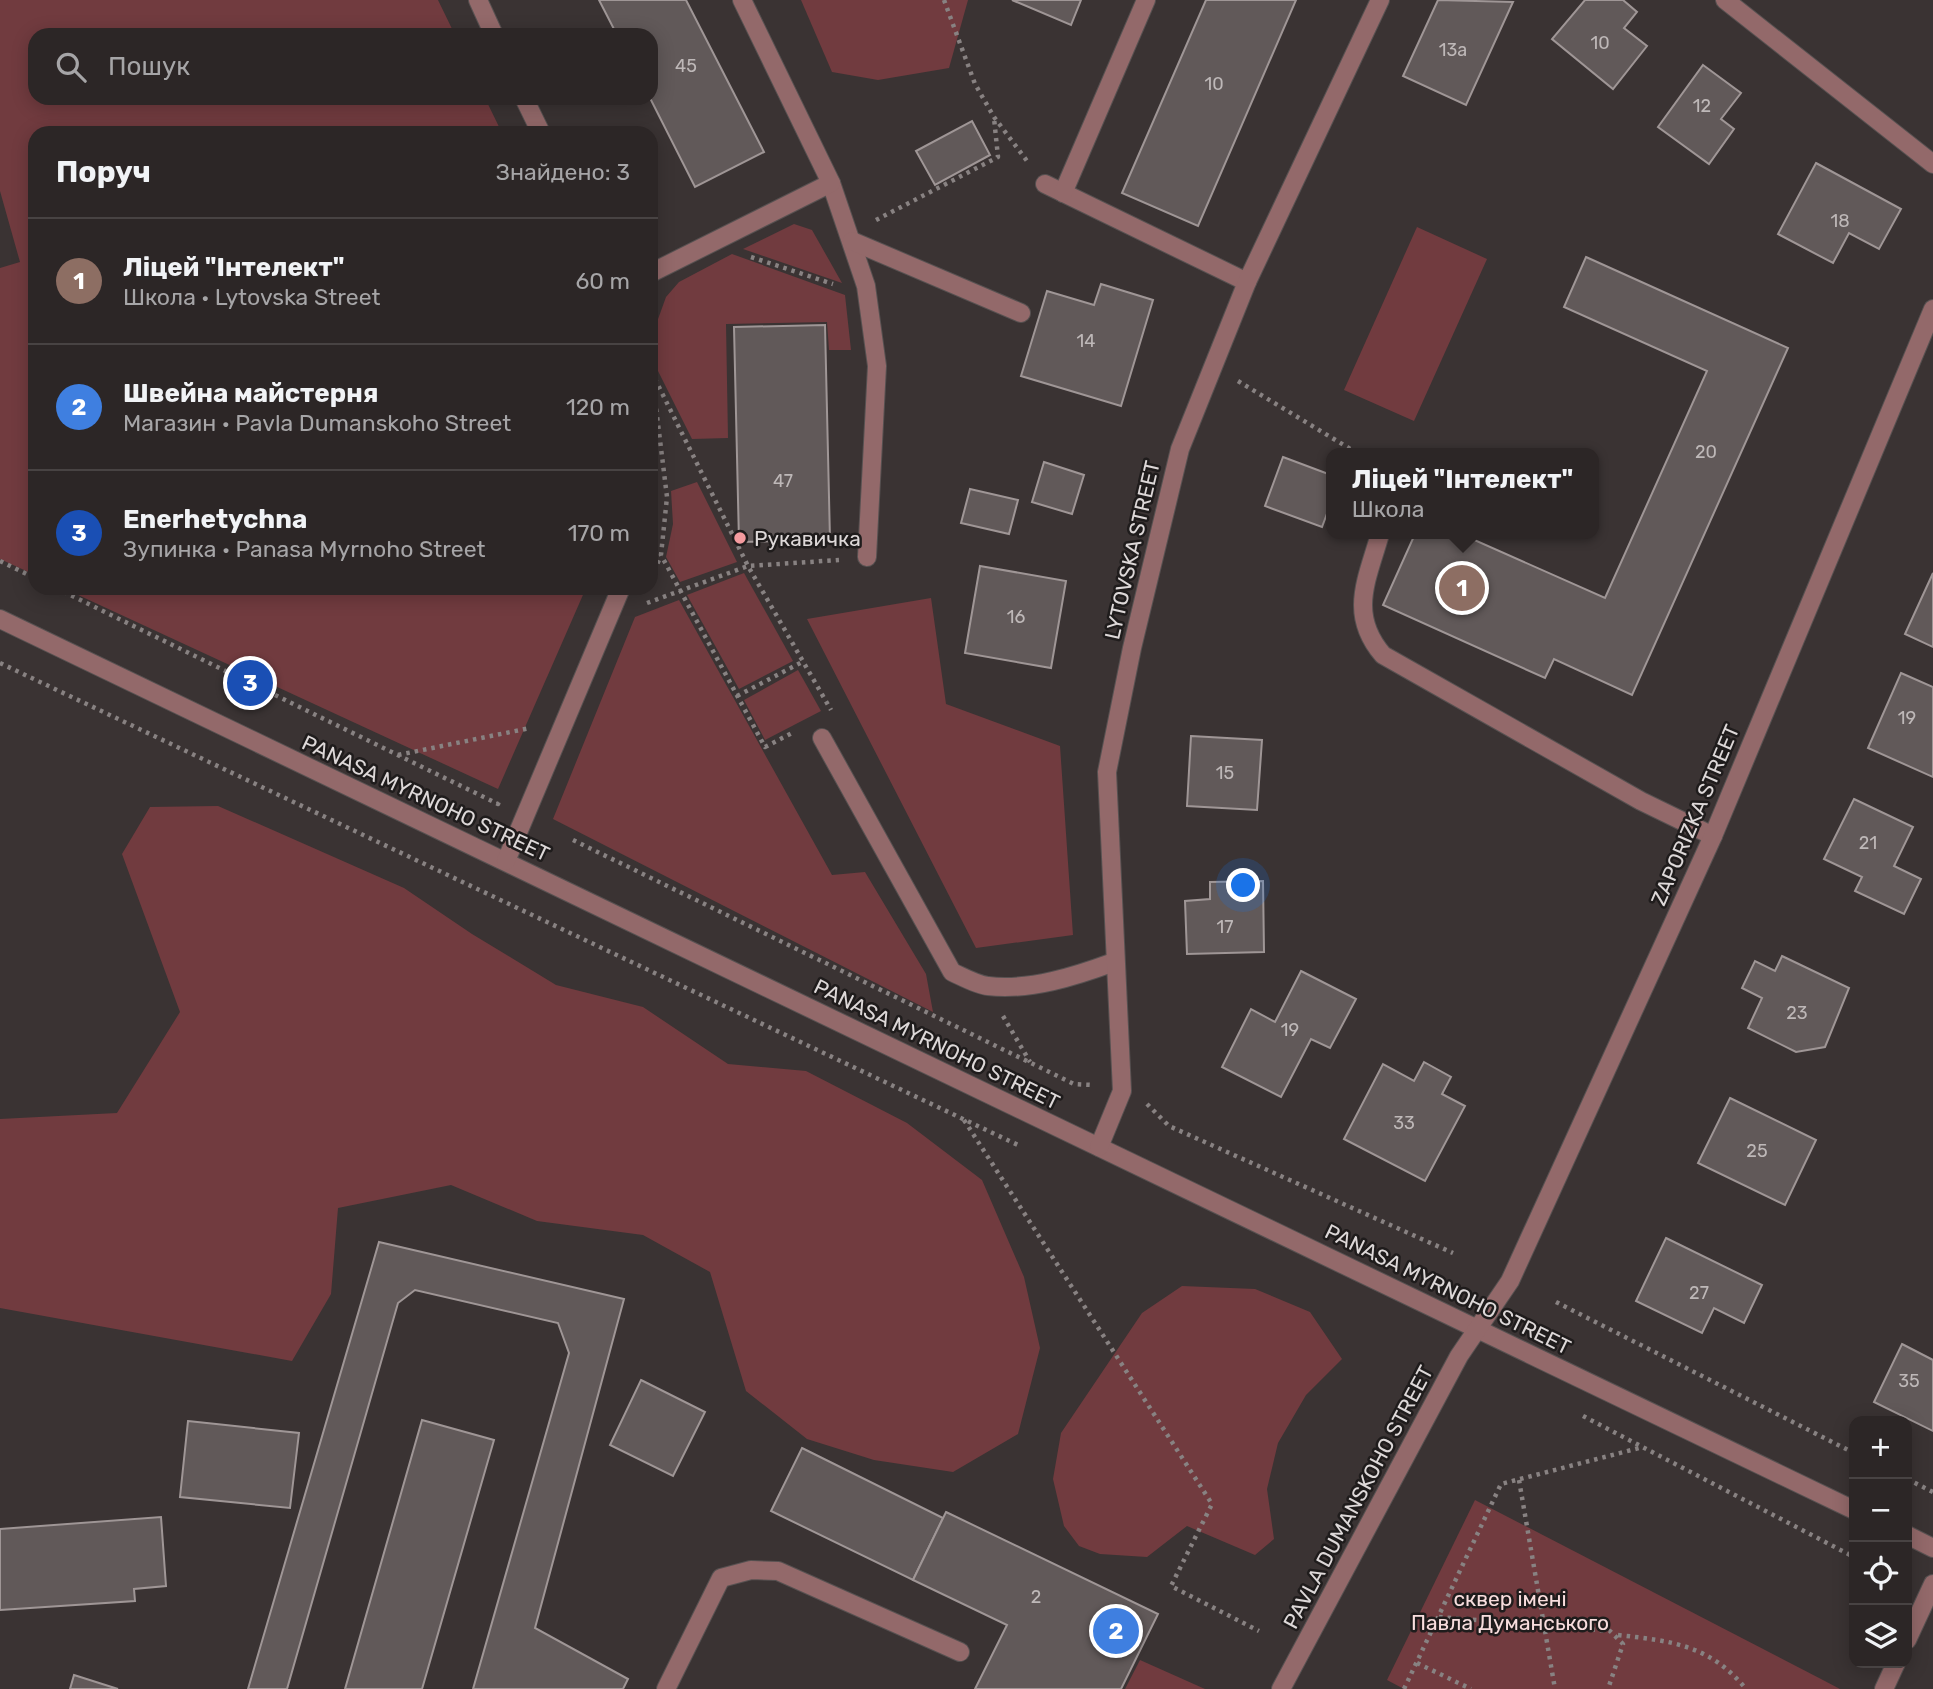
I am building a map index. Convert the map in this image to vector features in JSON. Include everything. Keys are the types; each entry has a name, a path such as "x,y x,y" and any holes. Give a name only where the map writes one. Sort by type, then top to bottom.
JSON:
{"street":[{"path":"478,0 491,28"},
{"path":"742,0 831,183 866,286 877,366 867,557"},
{"path":"1063,193 1146,0"},
{"name":"LYTOVSKA STREET","path":"1099,1147 1122,1091 1107,772 1132,648 1180,449 1247,282 1380,0"},
{"path":"1725,0 1933,164"},
{"path":"527,105 538,126"},
{"path":"658,270 831,183"},
{"path":"1045,184 1247,282"},
{"path":"852,241 1021,313"},
{"name":"ZAPORIZKA STREET","path":"1479,1329 1510,1281 1713,836 1933,309"},
{"path":"1379,539 1363,592 1362,619 1372,642 1383,655 1641,802 1713,836"},
{"path":"506,861 618,595"},
{"name":"PANASA MYRNOHO STREET","path":"0,619 1849,1508"},
{"path":"822,738 952,972 986,986 1023,986 1087,972 1114,962"},
{"name":"PAVLA DUMANSKOHO STREET","path":"1281,1689 1459,1356 1479,1329"},
{"path":"1912,1538 1933,1548"},
{"path":"666,1689 721,1578 751,1570 778,1572 960,1652"},
{"path":"1912,1629 1933,1584"},
{"path":"1884,1689 1894,1668"}],"path":[{"path":"944,0 975,84 994,117 1045,184"},
{"path":"883,216 998,157 994,117"},
{"path":"744,254 836,285"},
{"path":"1213,365 1349,448"},
{"path":"658,385 748,566 832,712 821,718"},
{"path":"658,426 667,497 658,562"},
{"path":"661,555 765,747 798,729"},
{"path":"0,561 28,575"},
{"path":"644,597 641,605 748,566 830,561"},
{"path":"70,595 250,682"},
{"path":"737,696 804,662"},
{"path":"0,663 1025,1148"},
{"path":"275,695 498,804"},
{"path":"398,755 531,728"},
{"path":"573,840 1074,1084 1100,1085"},
{"path":"1143,1101 1169,1126 1453,1253"},
{"path":"963,1119 1212,1504 1171,1586 1259,1630"},
{"path":"1556,1302 1849,1449"},
{"path":"1582,1416 1849,1555"},
{"path":"1404,1689 1501,1485 1644,1447"},
{"path":"1519,1480 1555,1689"},
{"path":"1912,1482 1933,1492"},
{"path":"1438,1617 1610,1630 1618,1635 1677,1642 1729,1669 1746,1689"},
{"path":"1608,1689 1623,1644 1618,1635"},
{"path":"1418,1662 1471,1689"}],"green space":[{"path":"0,0 438,0 452,28 28,28 28,105 488,105 499,126 28,126 28,572 0,559 0,268 20,262 0,191"},
{"path":"801,0 968,0 949,68 878,80 832,72"},
{"path":"794,224 812,230 842,283 743,249"},
{"path":"1417,227 1487,259 1414,421 1344,390"},
{"path":"732,254 845,295 851,350 829,350 827,322 726,324 728,438 692,439 658,371 658,319 666,297 679,282"},
{"path":"697,482 737,562 680,582 666,557 673,524 671,491"},
{"path":"744,573 793,661 739,689 687,595"},
{"path":"78,595 583,595 498,789"},
{"path":"931,598 946,704 1060,746 1073,935 976,948 807,619"},
{"path":"679,600 832,875 865,872 926,974 933,1012 553,819 635,617"},
{"path":"798,670 821,711 765,740 744,700"},
{"path":"218,806 404,888 472,934 556,985 643,1007 728,1064 806,1071 907,1123 982,1180 1024,1277 1040,1348 1018,1434 953,1472 874,1460 807,1439 746,1391 710,1272 643,1235 537,1221 451,1185 338,1208 331,1294 292,1361 0,1308 0,1119 117,1113 180,1012 122,854 150,807"},
{"path":"1182,1286 1255,1289 1310,1312 1342,1359 1306,1395 1278,1443 1267,1489 1274,1539 1255,1555 1187,1526 1147,1557 1100,1554 1079,1546 1064,1526 1053,1479 1061,1433 1142,1313"},
{"name":"сквер імені Павла Думанського","path":"1475,1500 1840,1689 1404,1689 1387,1680"},
{"path":"1140,1660 1205,1689 1125,1689"}],"building":[{"path":"599,0 686,0 764,152 695,187 654,105 658,105 658,28 613,28"},
{"path":"1012,0 1081,0 1071,25"},
{"path":"1206,0 1296,0 1198,226 1122,193"},
{"path":"1438,0 1513,2 1466,105 1403,76"},
{"path":"1585,0 1623,0 1637,12 1624,28 1647,46 1613,89 1552,39"},
{"path":"1703,65 1741,93 1721,119 1734,129 1709,164 1658,127"},
{"path":"972,121 990,155 935,185 916,151"},
{"path":"1816,163 1901,209 1879,249 1849,233 1833,263 1778,234"},
{"path":"1586,257 1788,348 1632,695 1554,659 1545,678 1383,605 1413,539 1472,539 1605,598 1707,371 1564,307"},
{"path":"1101,284 1153,300 1121,406 1021,376 1047,291 1094,305"},
{"path":"825,325 830,540 739,542 734,327"},
{"path":"1283,457 1326,473 1326,516 1322,527 1265,506"},
{"path":"1044,462 1084,475 1072,514 1032,502"},
{"path":"970,489 1018,500 1009,534 961,523"},
{"path":"980,566 1066,581 1051,668 965,653"},
{"path":"1933,573 1933,647 1905,634"},
{"path":"1901,673 1933,687 1933,777 1868,748"},
{"path":"1191,736 1262,740 1257,810 1187,806"},
{"path":"1854,799 1913,827 1894,866 1921,879 1904,914 1855,891 1862,877 1824,859"},
{"path":"1263,881 1264,952 1187,954 1185,901 1210,899 1210,882"},
{"path":"1782,956 1849,988 1825,1047 1796,1052 1748,1028 1762,998 1742,988 1755,961 1775,971"},
{"path":"1301,971 1356,999 1330,1048 1311,1039 1281,1097 1222,1067 1251,1009 1275,1022"},
{"path":"1424,1062 1451,1077 1442,1094 1465,1106 1425,1181 1344,1139 1383,1064 1414,1081"},
{"path":"1730,1098 1816,1140 1785,1205 1698,1163"},
{"path":"1666,1238 1762,1285 1744,1323 1714,1308 1702,1333 1636,1301"},
{"path":"379,1242 624,1299 535,1628 628,1679 623,1689 473,1689 569,1353 558,1323 415,1290 398,1303 287,1689 248,1689"},
{"path":"1902,1344 1933,1360 1933,1431 1912,1421 1912,1416 1902,1416 1874,1402"},
{"path":"641,1380 705,1412 673,1476 610,1445"},
{"path":"422,1420 494,1440 422,1689 345,1689"},
{"path":"188,1421 299,1433 290,1508 180,1497"},
{"path":"802,1448 943,1518 913,1580 771,1511"},
{"path":"946,1512 1158,1614 1121,1689 975,1689 1007,1625 913,1580"},
{"path":"161,1517 166,1586 134,1589 135,1601 0,1610 0,1529"},
{"path":"74,1675 118,1689 70,1689"}],"place":[{"name":"Рукавичка","path":"740,538"},
{"name":"Ліцей \"Інтелект\"","path":"1462,588"},
{"name":"Enerhetychna","path":"250,683"},
{"name":"Швейна майстерня","path":"1116,1631"}]}
